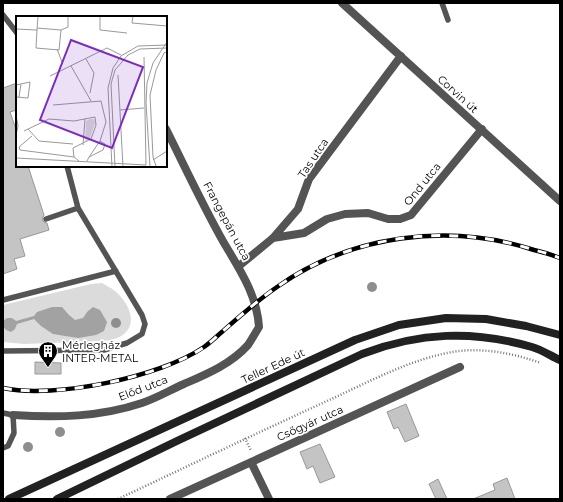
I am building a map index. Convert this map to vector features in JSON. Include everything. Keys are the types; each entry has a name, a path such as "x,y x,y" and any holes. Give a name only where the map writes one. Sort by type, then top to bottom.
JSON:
{"main road":[{"name":"Teller Ede út","path":"9,499 355,340 399,326 446,318 486,319 526,326 560,335"},
{"path":"57,499 362,354 385,345 413,338 483,336 533,347 560,360"}],"street":[{"name":"Corvin út","path":"342,3 560,201"},
{"name":"Tas utca","path":"239,266 273,238 298,209 309,179 401,56"},
{"name":"Ond utca","path":"273,238 304,233 327,219 345,214 368,213 388,219 400,219 411,215 482,129"},
{"name":"Frangepán utca","path":"167,131 224,243 239,266 255,304 259,327"},
{"name":"Előd utca","path":"13,415 44,417 83,416 116,411 144,402 214,370 234,358 248,344 259,327"},
{"name":"Csőgyár utca","path":"170,499 460,367"},
{"path":"251,462 269,499"}],"lane":[{"path":"442,3 448,20"},
{"path":"3,15 16,32"},
{"path":"3,351 104,350 128,343 142,334 145,324 142,315 78,208 67,167"},
{"path":"46,219 78,208"},
{"path":"3,300 116,271"},
{"path":"3,413 13,415 14,432 8,446 3,448"}],"path":[{"path":"118,499 245,438 421,360 451,352 477,350 502,353 548,366"}],"shaded area":[{"path":"102,283 114,290 124,300 130,312 131,324 122,336 103,341 24,344 3,342 3,305 91,284"},
{"path":"52,307 62,307 75,320 83,318 93,307 100,310 107,322 104,331 96,335 78,338 53,334 34,319 17,324 15,329 11,332 6,330 3,326 3,321 7,318 12,318 16,321 34,316 37,312"}],"building":[{"path":"16,83 16,110 10,112 16,129 16,167 28,167 44,215 42,220 47,223 49,230 20,239 25,256 14,259 17,269 3,274 3,88"},
{"name":"Mérlegház INTER-METAL","path":"35,362 61,363 61,374 35,374"},
{"path":"406,404 419,436 405,442 398,427 394,429 387,412"},
{"path":"320,444 335,477 320,483 313,466 307,469 300,452"},
{"path":"507,478 515,499 473,499 495,490 493,484"},
{"path":"438,479 447,499 436,499 429,484"}],"railway":[{"path":"3,388 25,391 78,388 107,383 161,368 185,358 204,347 263,297 306,269 336,255 368,245 401,238 435,236 468,237 502,241 560,258"}],"place":[{"name":"Mérlegház INTER-METAL","path":"48,368"}]}
